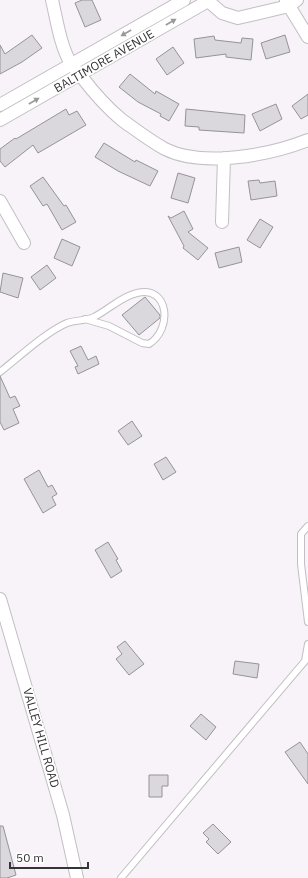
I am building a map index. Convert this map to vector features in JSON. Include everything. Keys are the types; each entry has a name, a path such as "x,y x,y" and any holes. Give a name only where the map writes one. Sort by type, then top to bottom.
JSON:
{"street":[{"path":"52,0 59,34 71,64 108,109 166,150 188,156 235,159 265,153 308,140"},
{"name":"BALTIMORE AVENUE","path":"0,105 184,0"},
{"path":"207,1 222,13 238,18 291,2 308,37"},
{"name":"BALTIMORE AVENUE","path":"0,120 207,1"},
{"path":"222,222 224,158"},
{"path":"0,201 24,243"},
{"name":"VALLEY HILL ROAD","path":"0,599 63,816 77,878"}],"lane":[{"path":"0,372 68,323 93,317 135,293 145,291 157,296 166,313 165,322 160,334 149,344 142,343 109,326 85,319"},
{"path":"308,526 301,534 301,564 308,622"},
{"path":"121,878 305,661 308,644"}],"building":[{"path":"82,0 92,0 101,20 85,27 75,3"},
{"path":"32,35 42,48 22,62 0,74 0,45 5,54"},
{"path":"285,35 290,52 266,59 261,43"},
{"path":"214,36 215,40 241,43 242,38 253,39 251,60 226,57 226,54 196,58 194,39"},
{"path":"173,47 184,63 167,75 156,59"},
{"path":"130,74 155,94 156,91 179,104 169,121 160,116 161,114 138,102 119,87"},
{"path":"308,94 308,115 301,119 292,106"},
{"path":"276,104 282,119 260,131 252,114"},
{"path":"66,109 69,115 77,111 86,125 38,153 33,145 5,167 0,161 0,149 15,138 16,139"},
{"path":"186,109 245,115 244,133 199,130 199,127 185,126"},
{"path":"104,143 135,162 136,160 158,171 150,186 118,171 95,157"},
{"path":"178,173 195,178 188,203 171,198"},
{"path":"43,177 64,206 66,205 76,222 62,230 47,204 43,206 30,186"},
{"path":"259,180 260,183 275,181 277,196 251,200 248,181"},
{"path":"184,211 193,229 188,232 208,248 198,260 183,248 184,246 168,216 171,218"},
{"path":"260,219 273,227 260,248 247,240"},
{"path":"62,239 80,247 72,266 54,258"},
{"path":"239,247 242,262 219,268 215,253"},
{"path":"47,265 56,278 40,290 31,277"},
{"path":"3,273 23,278 18,298 0,292"},
{"path":"145,297 160,315 160,318 139,335 122,315"},
{"path":"81,346 88,360 96,356 99,364 78,374 75,367 78,366 70,351"},
{"path":"0,376 10,398 15,396 20,406 13,409 19,423 4,430 0,422"},
{"path":"132,421 142,436 128,445 118,431"},
{"path":"166,457 176,472 163,480 154,464"},
{"path":"39,470 48,487 52,485 57,494 52,497 56,505 43,513 24,479"},
{"path":"108,542 118,559 116,560 122,571 111,578 95,550"},
{"path":"125,641 144,664 129,675 116,659 122,654 117,647"},
{"path":"235,661 259,664 257,678 233,674"},
{"path":"201,714 216,727 206,740 190,726"},
{"path":"300,742 308,754 308,784 285,752"},
{"path":"149,775 168,775 168,786 162,786 162,797 149,797"},
{"path":"213,824 231,842 218,854 206,842 209,839 203,833"},
{"path":"0,826 3,826 16,875 7,878 0,878"}]}
